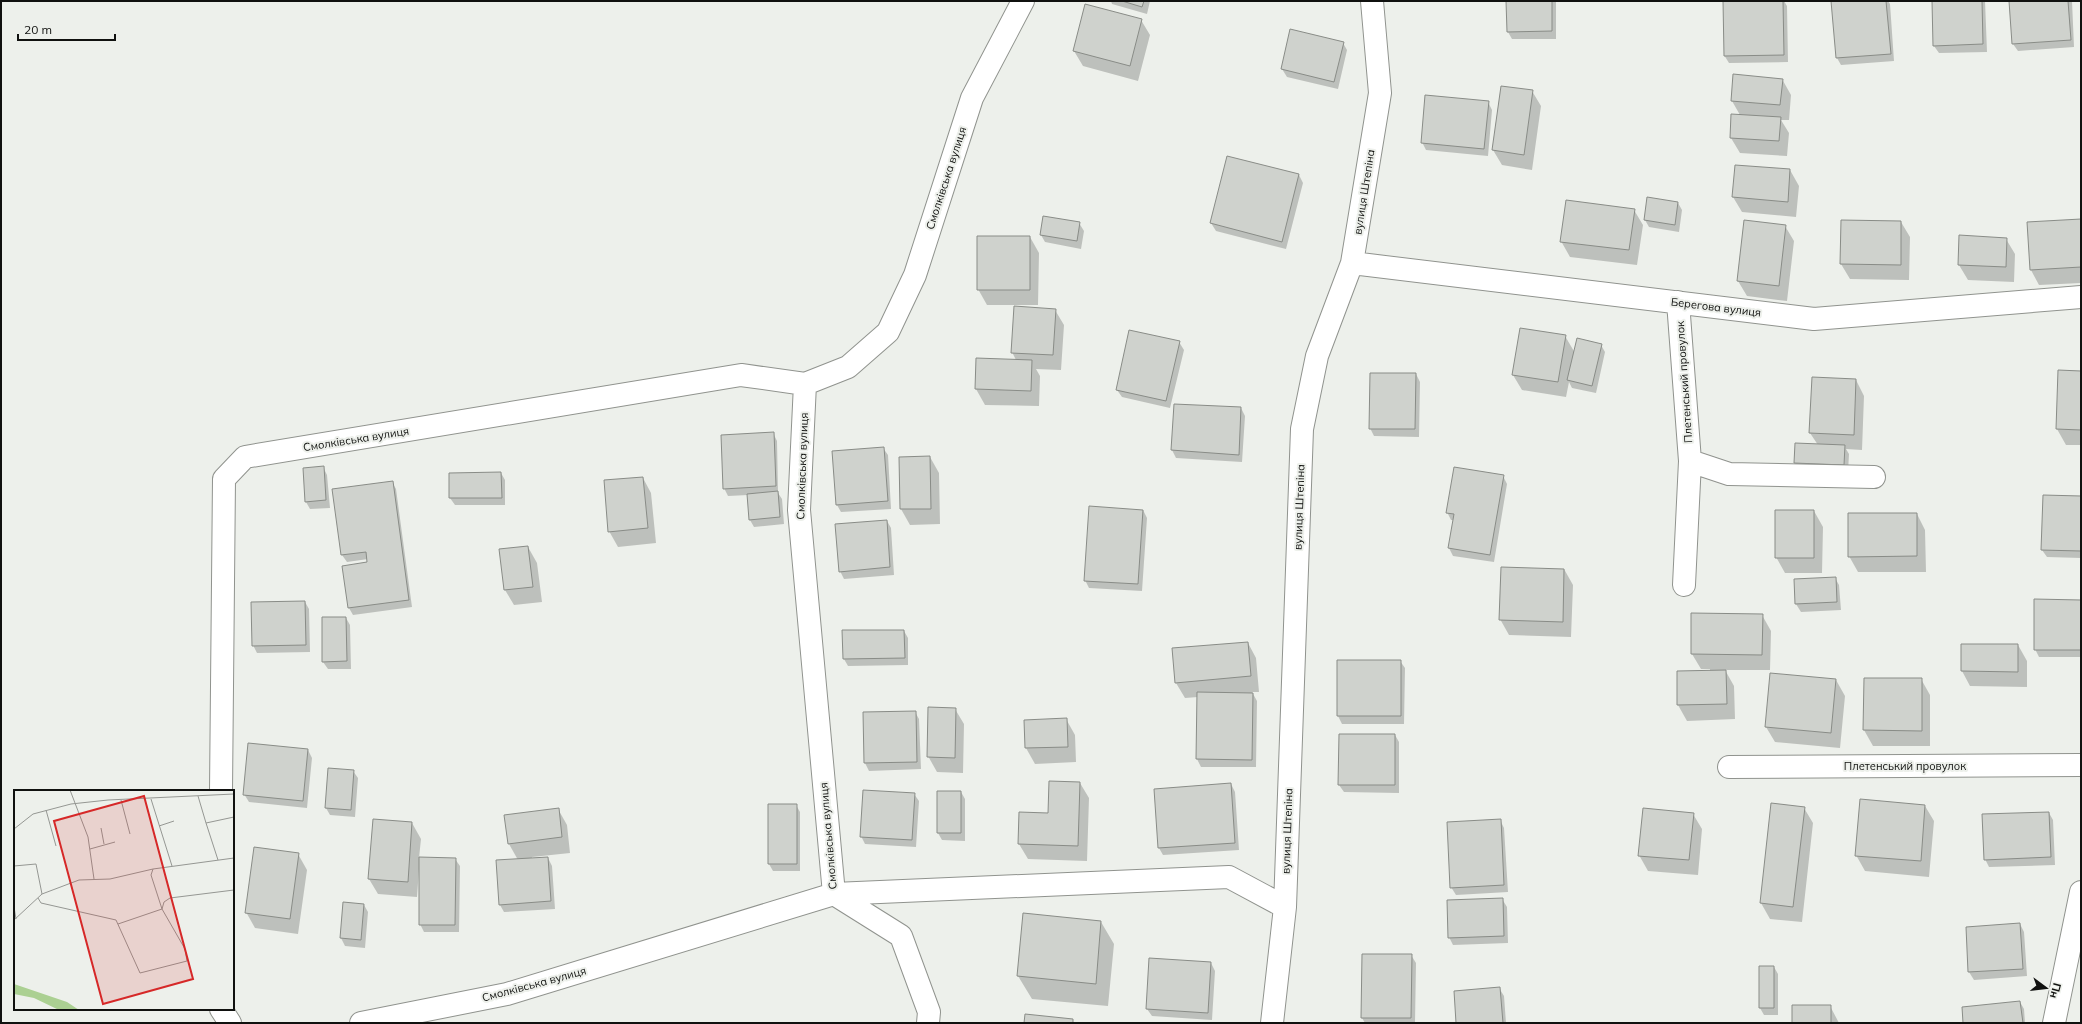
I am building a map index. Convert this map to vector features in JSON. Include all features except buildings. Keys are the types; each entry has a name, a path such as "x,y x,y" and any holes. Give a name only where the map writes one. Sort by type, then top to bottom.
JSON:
{"street":[{"name":"Смолківська вулиця","path":"221,790 224,479 245,457 741,374 805,384 848,367 888,332 915,275 972,98 1023,1"},
{"name":"вулиця Штепіна","path":"1272,1023 1284,906 1302,429 1317,356 1352,263 1380,93 1372,1"},
{"name":"Берегова вулиця","path":"1352,263 1814,319 2081,297"},
{"name":"Плетенський провулок","path":"1678,302 1690,461 1684,584"},
{"name":"Смолківська вулиця","path":"361,1023 507,994 834,894 799,510 805,384"},
{"path":"1690,461 1729,474 1874,478"},
{"name":"Плетенський провулок","path":"1729,768 2081,765"},
{"path":"834,894 1229,877 1284,906"},
{"path":"2054,1023 2081,892"},
{"path":"834,894 901,936 929,1012 928,1023"},
{"path":"221,1010 230,1023"}]}
